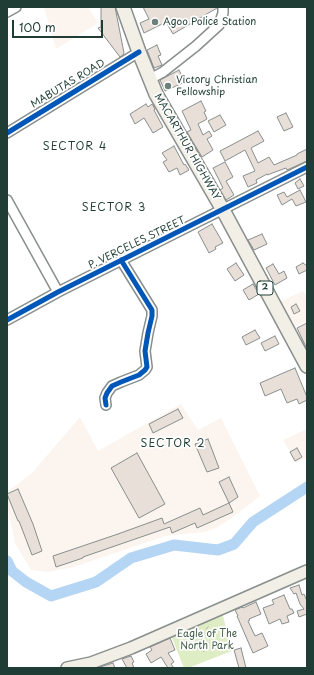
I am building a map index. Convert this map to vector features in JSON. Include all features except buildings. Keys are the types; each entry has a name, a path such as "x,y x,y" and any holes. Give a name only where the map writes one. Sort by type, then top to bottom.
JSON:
{"highway":[{"name":"MACARTHUR HIGHWAY","path":"123,7 156,94 223,210 307,366"}],"main road":[{"path":"67,668 90,663 124,650 206,616 307,571"}],"street":[{"path":"7,12 16,7"},
{"path":"150,79 163,72 196,46 219,25 223,13 222,7"},
{"name":"MABUTAS ROAD","path":"7,132 139,52"},
{"name":"P. VERCELES STREET","path":"7,320 58,292 307,167"},
{"path":"7,200 58,292"},
{"path":"7,220 15,214"},
{"path":"106,405 105,398 112,386 139,375 147,367 145,351 152,310 121,260"}],"path":[{"path":"182,649 190,642 200,641 206,635 207,628 211,624"},
{"path":"200,641 204,644 202,648 204,652"},
{"path":"195,642 198,648 202,648"}],"shaded area":[{"path":"44,7 88,7 98,23 56,49"},
{"path":"303,291 307,297 307,321 295,327 279,302"},
{"path":"181,404 198,430 221,418 260,496 232,518 216,528 204,532 165,536 74,567 48,572 31,570 15,543 7,505 7,492 32,473 80,417 98,451"},
{"path":"307,429 307,458 296,463 283,440"}],"green space":[{"name":"Eagle of The North Park","path":"222,612 232,651 188,668 184,668 170,633"}],"waterway":[{"path":"7,561 12,571 26,582 51,596 96,582 131,558 174,545 218,550 234,544 253,522 307,487"}],"cycle path":[{"path":"7,133 139,52"},
{"path":"7,320 58,292 307,167"},
{"path":"106,405 105,398 112,386 139,375 147,367 145,351 152,310 121,260"}],"place":[{"name":"Agoo Police Station","path":"155,22"},
{"name":"Victory Christian Fellowship","path":"168,86"}],"district":[{"name":"SECTOR 4","path":"75,147"},
{"name":"SECTOR 3","path":"114,208"},
{"name":"SECTOR 2","path":"173,444"}]}
